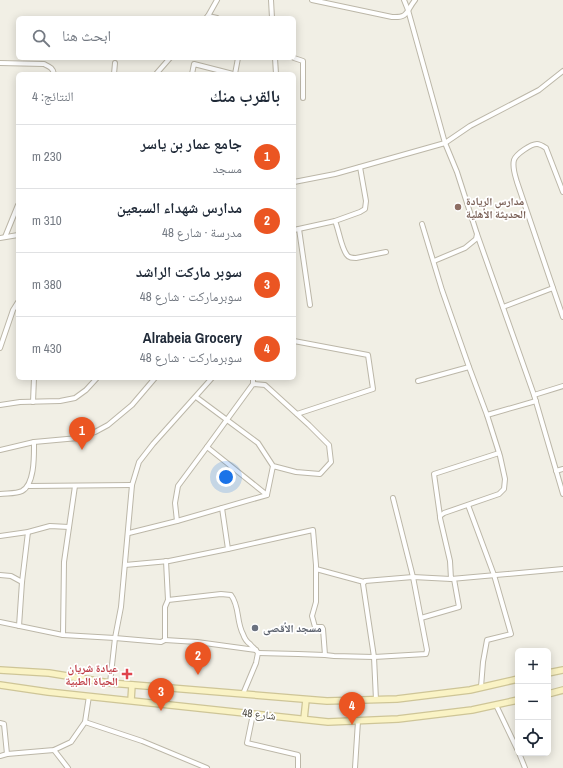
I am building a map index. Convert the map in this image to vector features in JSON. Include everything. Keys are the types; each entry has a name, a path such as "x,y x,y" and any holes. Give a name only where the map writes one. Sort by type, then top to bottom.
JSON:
{"main road":[{"name":"شارع 48","path":"0,670 49,673 110,683 327,702 397,699 470,690 515,681"},
{"path":"551,672 563,670"},
{"name":"شارع 48","path":"0,685 328,722 398,719 472,710 515,701"},
{"path":"131,700 132,685"},
{"path":"551,693 563,690"},
{"path":"304,719 306,700"}],"street":[{"path":"208,16 217,0"},
{"path":"272,0 272,16"},
{"path":"312,0 400,18 406,15 415,0"},
{"path":"404,0 445,143 457,172 502,307 534,395 563,494"},
{"path":"296,59 303,61 303,98"},
{"path":"158,72 168,60"},
{"path":"234,72 238,60"},
{"path":"275,60 276,72"},
{"path":"0,63 44,64 50,66 54,72"},
{"path":"114,72 115,63"},
{"path":"192,72 194,64 226,72"},
{"path":"296,182 335,174 445,143 470,126 539,90 563,70"},
{"path":"563,192 546,148 535,144 520,152 514,159 513,166 517,182 563,317"},
{"path":"310,305 296,229 335,221 365,209 366,201 360,167"},
{"path":"5,237 16,210"},
{"path":"335,221 344,250 350,258 386,252"},
{"path":"422,224 442,290 487,415 499,453 505,479 504,489 499,494 444,513 440,516"},
{"path":"434,261 465,248 476,239 477,234"},
{"path":"0,238 16,235"},
{"path":"502,307 553,288"},
{"path":"0,347 16,306"},
{"path":"296,341 368,356 373,389 297,414"},
{"path":"418,381 469,367"},
{"path":"33,402 34,380"},
{"path":"0,405 20,402 60,401 75,398 86,390 95,380"},
{"path":"0,450 34,442 78,438 95,432 108,425 132,405 153,380"},
{"path":"110,683 115,638 121,607 132,485 139,462 153,444 210,380"},
{"path":"177,521 175,503 178,486 253,384 253,380"},
{"path":"196,397 258,443 273,466 296,472 320,474 331,462 329,445 265,385 253,384"},
{"path":"534,395 563,386"},
{"path":"487,415 536,401"},
{"path":"0,494 16,493 23,491 29,486 33,466 34,442"},
{"path":"207,447 267,495"},
{"path":"421,618 459,607 440,518 434,474 499,453"},
{"path":"267,495 273,466"},
{"path":"556,471 563,469"},
{"path":"29,486 132,485"},
{"path":"63,635 64,562 75,486"},
{"path":"128,533 177,521 267,495"},
{"path":"0,622 63,635 161,642 165,640 197,642 258,652 374,657 426,654 427,650 413,577 393,498"},
{"path":"468,505 494,575 511,634 487,640 481,687"},
{"path":"222,508 228,548"},
{"path":"0,536 28,532 50,526 69,527"},
{"path":"125,565 166,561 313,530 316,569 316,602 312,616 315,627 322,627 323,629 325,655"},
{"path":"19,626 22,582 28,532"},
{"path":"165,640 165,607 168,600 166,561"},
{"path":"316,569 364,582 413,577 452,579 563,568"},
{"path":"0,575 11,576 22,582"},
{"path":"364,582 363,584 374,657 376,700"},
{"path":"168,600 220,594 231,595 236,601 240,628 243,635 258,652"},
{"path":"242,694 256,663 258,652"},
{"path":"0,756 7,754 54,750 71,742 85,722 89,696"},
{"path":"496,705 515,746"},
{"path":"252,714 247,743 298,755 298,768"},
{"path":"356,768 358,721"},
{"path":"85,722 142,741 207,768"},
{"path":"0,723 4,724 7,754"},
{"path":"54,750 68,768"},
{"path":"520,756 524,768"}],"place":[{"name":"مدارس الريادة الحديثة الأهلية","path":"458,207"},
{"name":"جامع عمار بن ياسر","path":"82,450"},
{"name":"مسجد الأقصى","path":"255,628"},
{"name":"عيادة شريان الحياة الطبية","path":"127,674"},
{"name":"مدارس شهداء السبعين","path":"198,675"},
{"name":"سوبر ماركت الراشد","path":"161,711"},
{"name":"Alrabeia Grocery","path":"352,725"}]}
